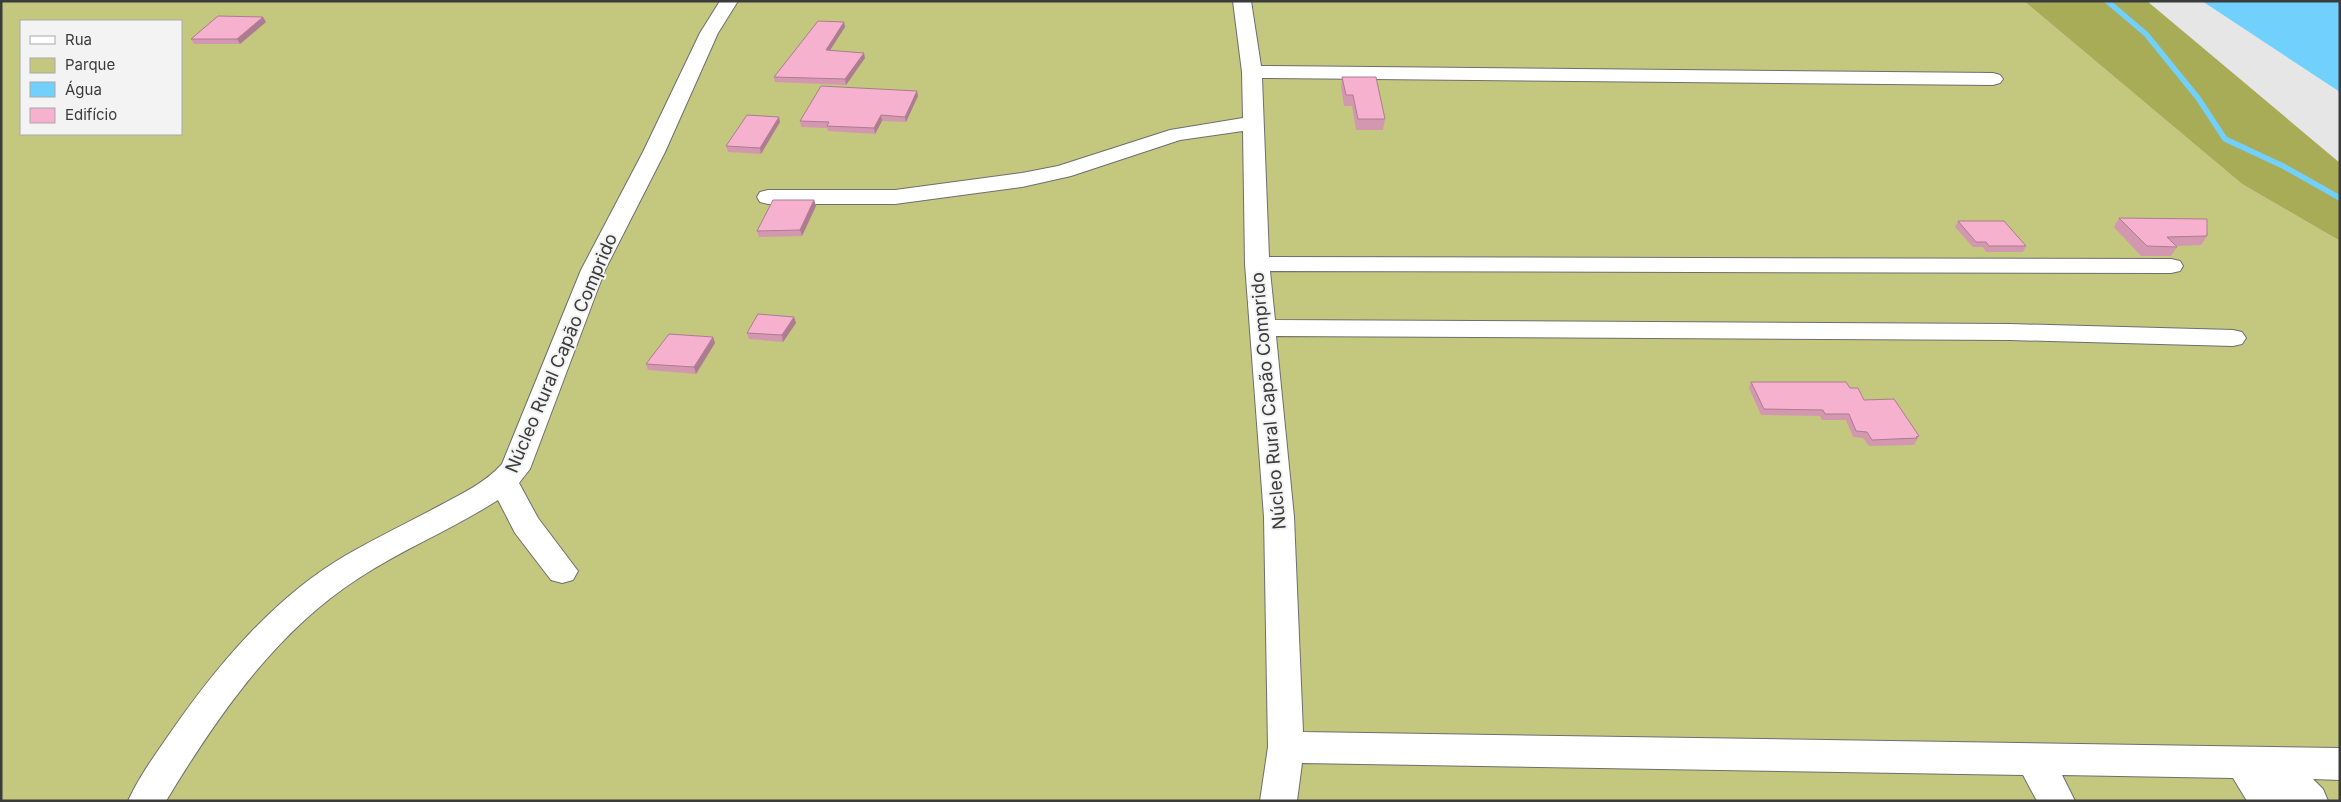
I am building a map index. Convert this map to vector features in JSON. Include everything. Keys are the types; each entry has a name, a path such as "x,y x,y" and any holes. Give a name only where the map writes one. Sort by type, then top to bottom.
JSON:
{"street":[{"name":"Núcleo Rural Capão Comprido","path":"146,801 193,730 229,683 267,636 305,601 347,570 504,482 515,469 594,270 654,152 708,33 729,1"},
{"name":"Núcleo Rural Capão Comprido","path":"1242,1 1252,72 1257,264 1279,517 1286,746 1278,801"},
{"path":"1252,72 1993,79"},
{"path":"768,197 895,197 1022,180 1063,171 1177,134 1253,123"},
{"path":"1257,264 2171,266"},
{"path":"1262,328 1990,332 2233,338"},
{"path":"504,482 526,525 562,571"},
{"path":"1286,746 2340,764"},
{"path":"2033,759 2057,801"},
{"path":"2257,762 2268,801"},
{"path":"2257,762 2310,801"}],"green space":[{"path":"1,1 2024,1 2242,184 2340,241 2340,801 1,801"},
{"path":"2024,1 2147,1 2340,163 2340,241 2242,184"}],"water":[{"path":"2202,1 2340,1 2340,92"}],"building":[{"path":"218,16 263,17 237,39 191,39"},
{"path":"818,21 844,22 826,50 864,53 845,79 774,77"},
{"path":"1342,77 1376,77 1385,119 1358,119 1353,95 1346,95"},
{"path":"821,86 917,91 905,117 881,115 874,128 827,126 829,122 800,121"},
{"path":"747,115 779,117 760,148 726,146"},
{"path":"773,200 814,200 800,230 757,231"},
{"path":"2119,218 2207,219 2207,236 2167,237 2177,247 2147,246"},
{"path":"1958,221 2004,221 2026,246 1989,246 1986,242 1976,242"},
{"path":"758,314 794,317 782,335 747,333"},
{"path":"669,334 713,337 694,367 646,364"},
{"path":"1751,382 1846,382 1850,388 1858,388 1864,400 1894,399 1919,436 1917,438 1872,440 1867,432 1856,431 1849,414 1825,414 1823,410 1764,409"}],"waterway":[{"path":"2107,1 2146,34 2198,98 2225,139 2283,166 2340,198"}]}
